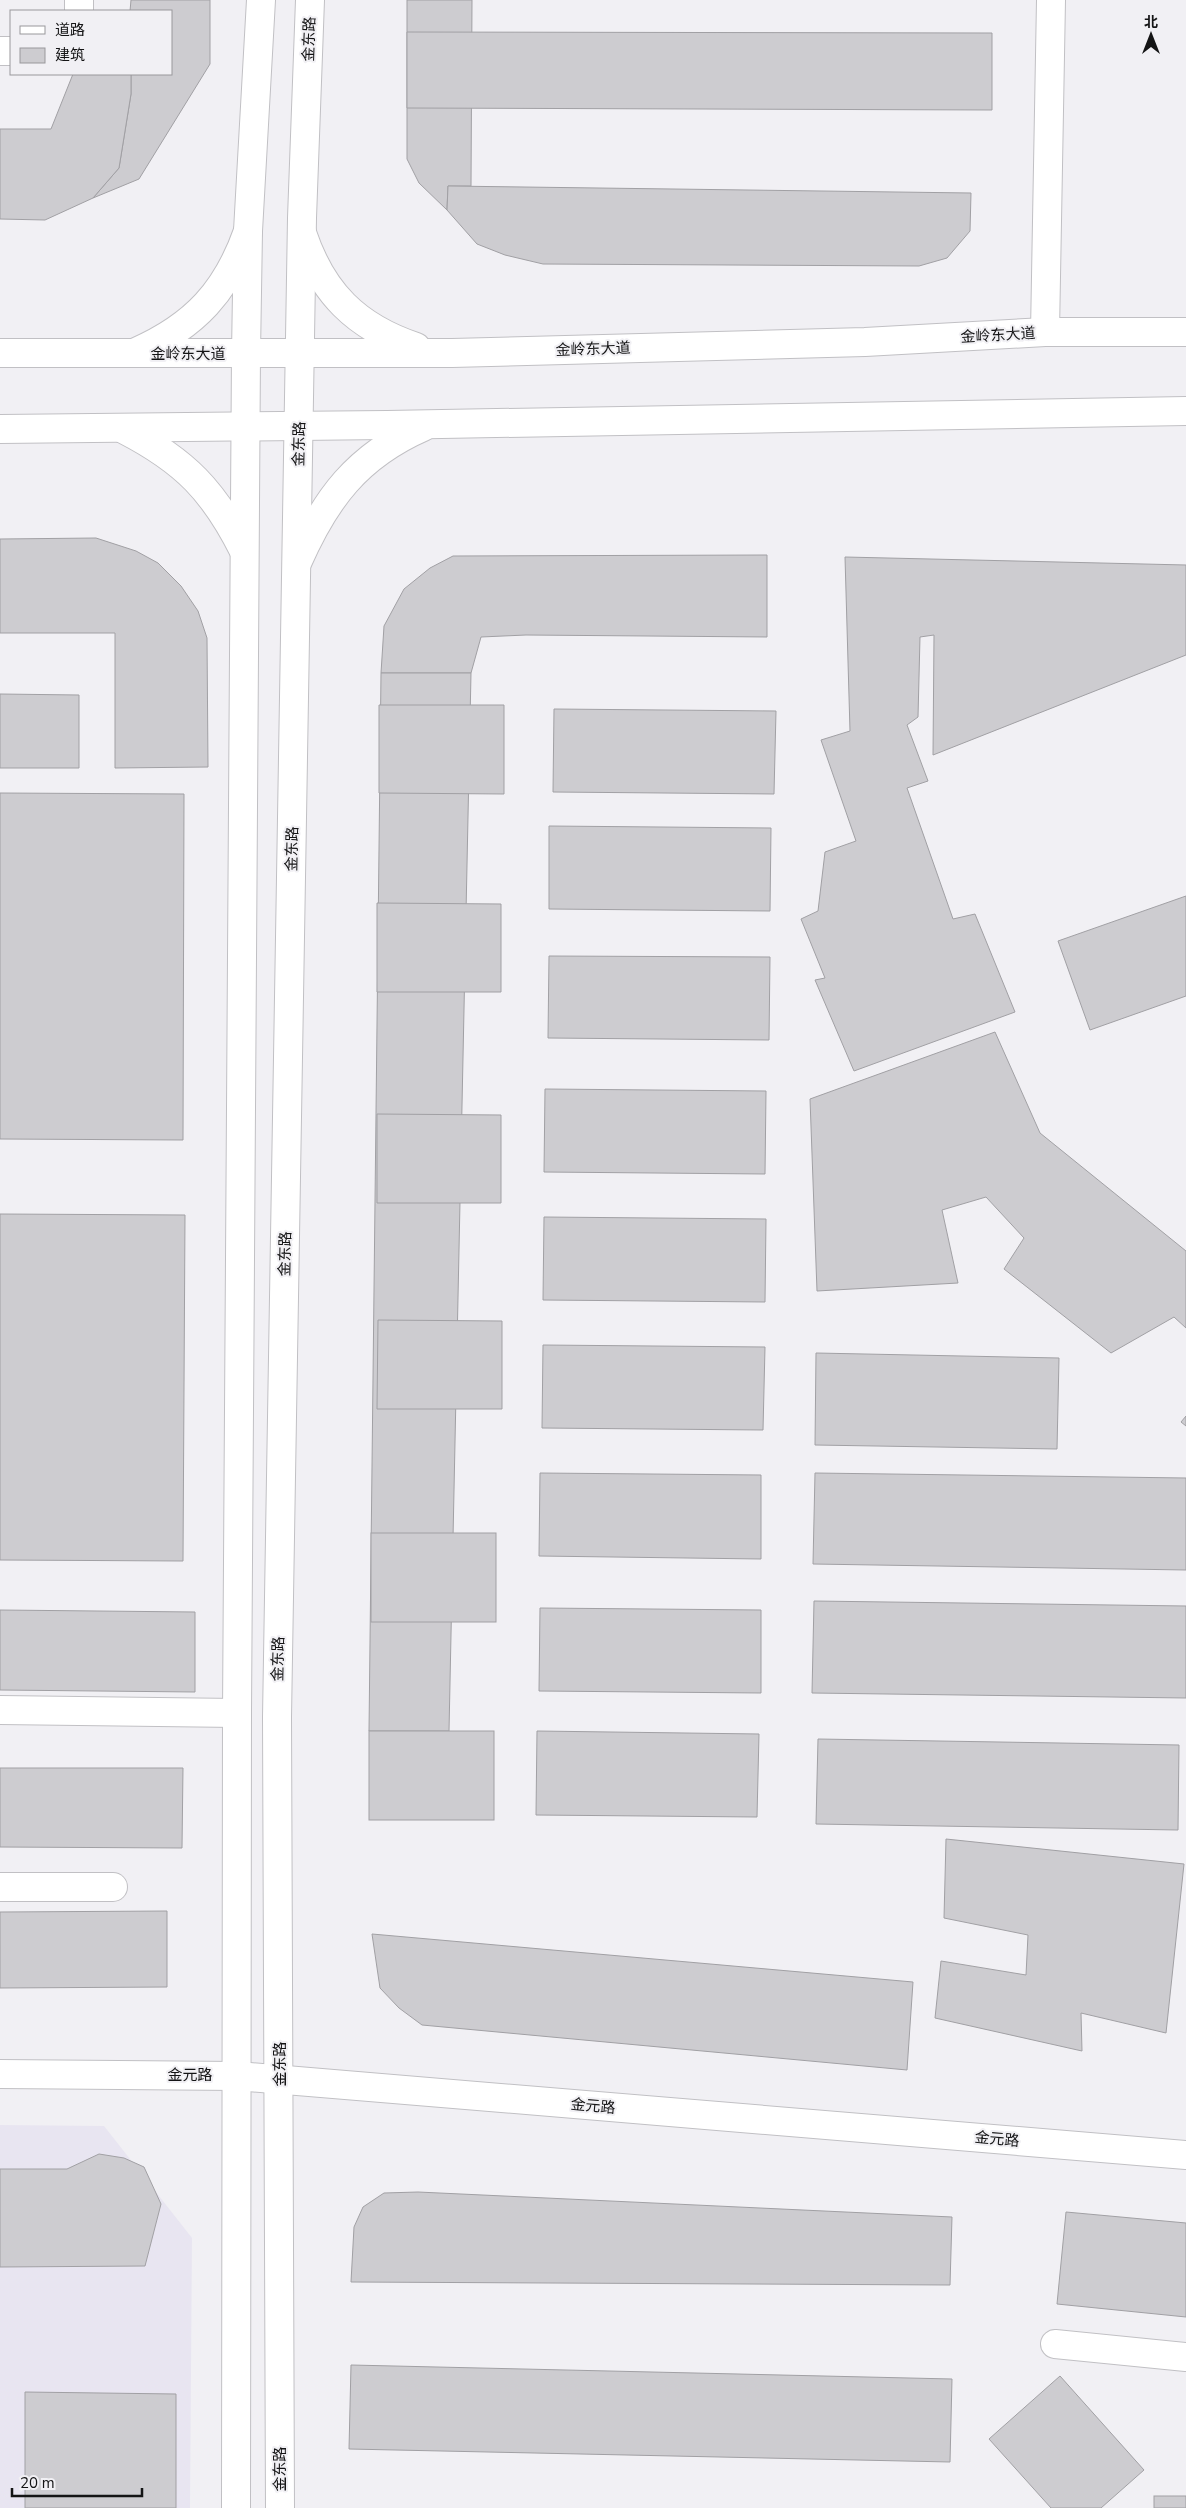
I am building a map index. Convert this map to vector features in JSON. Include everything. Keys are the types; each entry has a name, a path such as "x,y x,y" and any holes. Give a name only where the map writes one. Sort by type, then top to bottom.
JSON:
{"street":[{"path":"236,2508 237,1713 245,427 248,231 261,0"},
{"name":"金东路","path":"280,2508 280,2079 277,1717 302,232 310,0"},
{"path":"1045,332 1051,0"},
{"path":"132,354 161,341 180,328 210,302 226,280 239,256 248,231"},
{"path":"302,232 310,258 324,281 340,302 364,323 391,339 420,349 452,352"},
{"name":"金岭东大道","path":"0,353 452,352 865,342 1045,332 1186,332"},
{"path":"0,429 245,427 1186,410"},
{"path":"1126,412 1186,425"},
{"path":"297,563 312,528 333,496 352,473 375,453 401,436 428,424"},
{"path":"121,428 154,445 184,467 210,493 229,521 244,551"},
{"path":"0,1710 237,1713"},
{"path":"0,1887 113,1887"},
{"name":"金元路","path":"0,2074 237,2076 1186,2155"},
{"path":"1055,2344 1186,2357"}],"shaded area":[{"path":"0,2125 104,2126 192,2238 190,2508 0,2508"}],"building":[{"path":"131,0 210,0 210,64 139,179 93,198 119,168 131,94 131,75 172,75 172,10 130,10"},
{"path":"407,0 472,0 471,186 448,186 447,210 419,183 407,159"},
{"path":"407,32 992,33 992,110 407,108"},
{"path":"73,75 131,75 131,94 119,168 93,198 45,220 0,219 0,129 51,129"},
{"path":"448,186 971,193 970,231 947,258 919,266 543,264 505,255 477,244 447,210"},
{"path":"96,538 136,551 158,563 181,586 198,611 207,638 208,767 115,768 115,633 0,633 0,539"},
{"path":"767,555 767,637 526,635 481,637 471,673 381,673 384,626 404,589 430,568 453,556"},
{"path":"845,557 1186,565 1186,655 933,755 934,635 920,637 918,717 907,725 928,781 907,788 953,919 975,914 1015,1012 854,1071 815,980 825,978 801,919 818,911 825,852 856,841 821,740 850,731"},
{"path":"381,673 471,673 449,1731 369,1731"},
{"path":"0,694 79,695 79,768 0,768"},
{"path":"379,705 504,705 504,794 379,793"},
{"path":"554,709 776,711 774,794 553,792"},
{"path":"0,793 184,794 183,1140 0,1139"},
{"path":"549,826 771,828 770,911 549,909"},
{"path":"1186,896 1186,996 1090,1030 1058,941"},
{"path":"377,903 501,904 501,992 377,992"},
{"path":"549,956 770,957 769,1040 548,1038"},
{"path":"995,1032 1040,1133 1186,1251 1186,1328 1174,1317 1111,1353 1004,1269 1024,1238 986,1197 942,1210 958,1283 817,1291 810,1099"},
{"path":"545,1089 766,1091 765,1174 544,1172"},
{"path":"377,1114 501,1115 501,1203 377,1203"},
{"path":"0,1214 185,1215 183,1561 0,1560"},
{"path":"544,1217 766,1219 765,1302 543,1300"},
{"path":"378,1320 502,1321 502,1409 377,1409"},
{"path":"543,1345 765,1347 763,1430 542,1428"},
{"path":"816,1353 1059,1358 1057,1449 815,1445"},
{"path":"1186,1416 1186,1426 1181,1422"},
{"path":"540,1473 761,1475 761,1559 539,1556"},
{"path":"815,1473 1186,1478 1186,1570 813,1564"},
{"path":"371,1533 496,1533 496,1622 371,1622"},
{"path":"814,1601 1186,1606 1186,1698 812,1693"},
{"path":"540,1608 761,1610 761,1693 539,1691"},
{"path":"0,1610 195,1612 195,1692 0,1690"},
{"path":"369,1731 494,1731 494,1820 369,1820"},
{"path":"537,1731 759,1734 757,1817 536,1815"},
{"path":"818,1739 1179,1745 1178,1830 816,1824"},
{"path":"0,1768 183,1768 182,1848 0,1847"},
{"path":"946,1839 1184,1864 1166,2033 1081,2013 1082,2051 935,2018 941,1961 1026,1975 1028,1935 944,1918"},
{"path":"167,1911 167,1987 0,1988 0,1912"},
{"path":"372,1934 913,1982 907,2070 422,2025 399,2008 380,1988"},
{"path":"99,2154 124,2158 144,2167 161,2204 145,2266 0,2267 0,2169 67,2169"},
{"path":"418,2192 952,2217 950,2285 351,2282 354,2227 363,2207 384,2193"},
{"path":"1066,2212 1186,2223 1186,2317 1057,2304"},
{"path":"351,2365 952,2379 950,2462 349,2449"},
{"path":"1060,2376 1144,2470 1101,2508 1051,2508 989,2439"},
{"path":"25,2392 176,2394 176,2508 25,2508"},
{"path":"1154,2496 1186,2496 1186,2508 1154,2508"}]}
